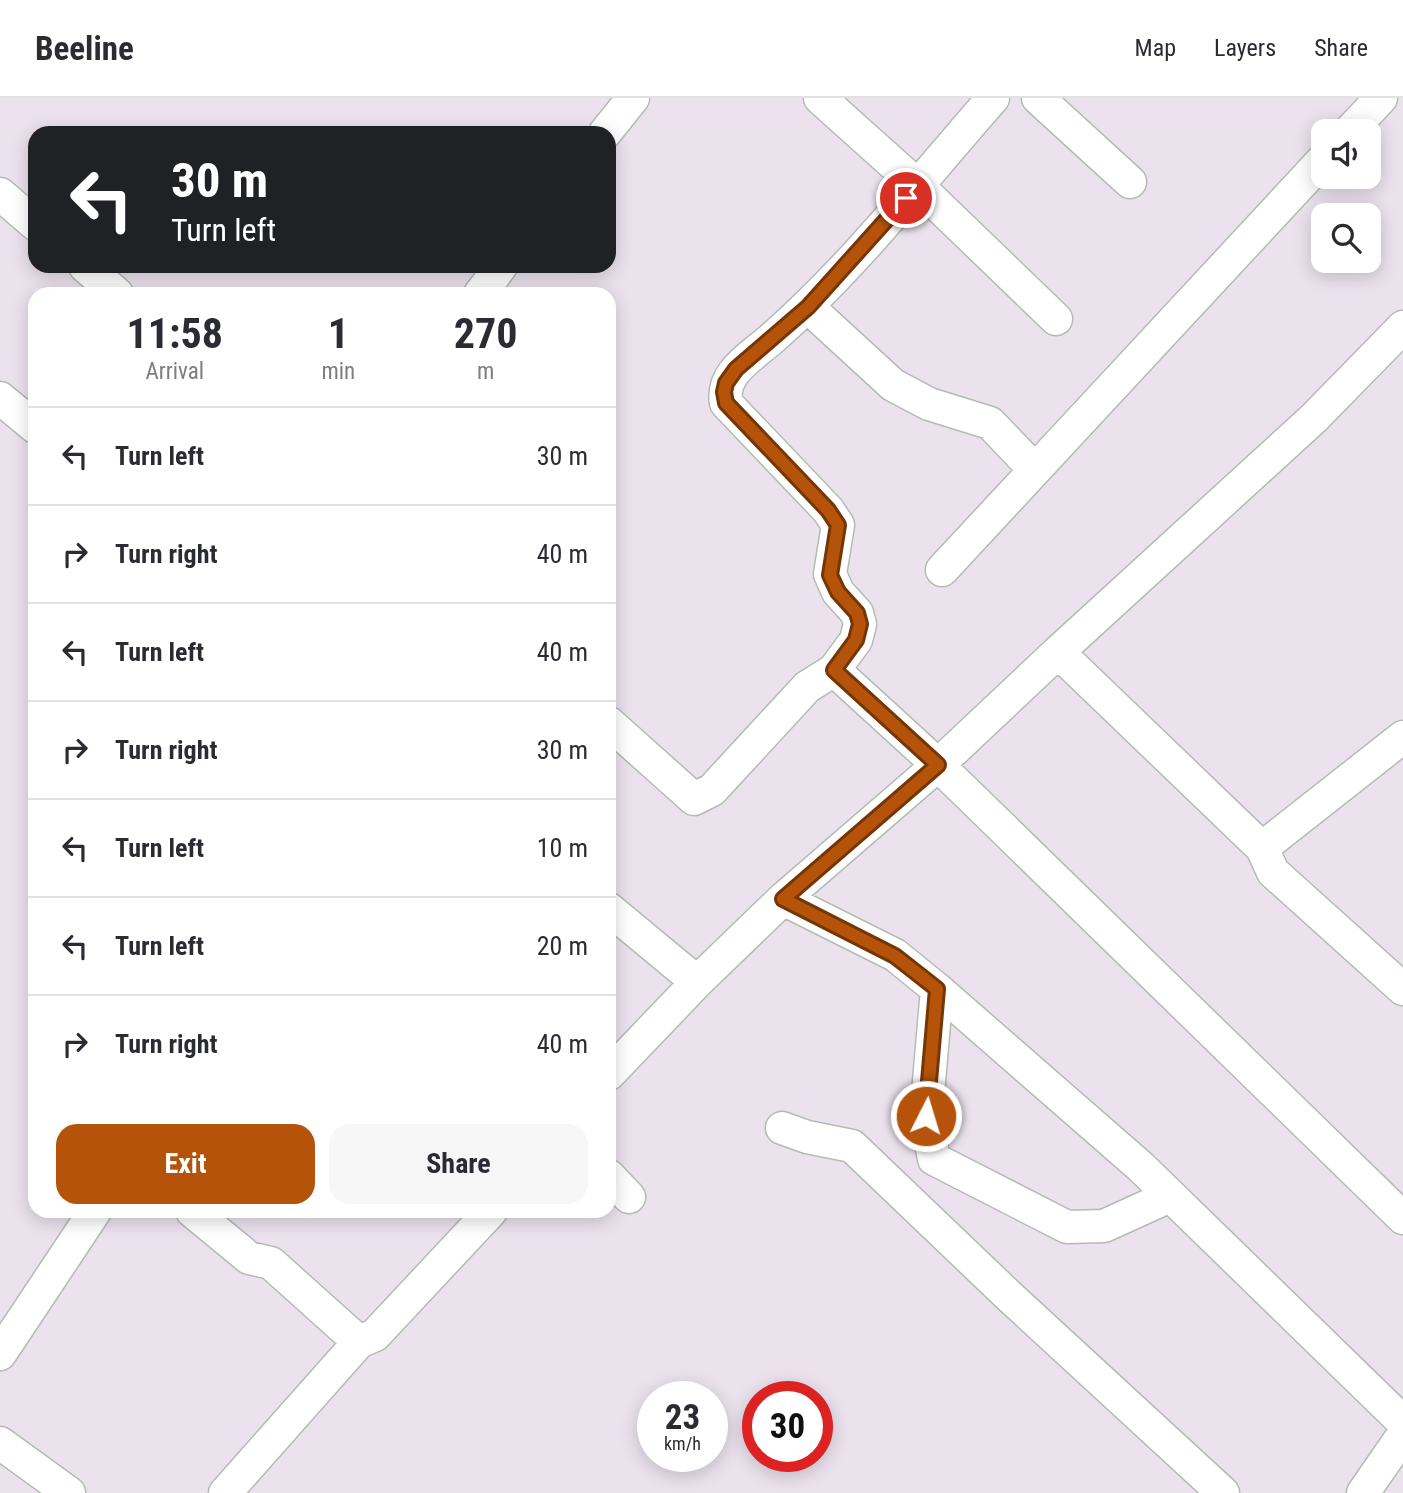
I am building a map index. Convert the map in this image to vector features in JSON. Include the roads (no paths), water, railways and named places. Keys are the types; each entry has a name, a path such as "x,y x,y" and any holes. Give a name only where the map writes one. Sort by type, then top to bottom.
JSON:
{"street":[{"path":"611,126 633,98"},
{"path":"820,98 917,185 1056,319"},
{"path":"616,729 694,799 712,790 807,687 834,670 856,640 860,624 857,613 838,592 830,575 838,525 828,510 726,403 726,383 736,369 808,307 993,98"},
{"path":"1038,98 1130,182"},
{"path":"942,570 1311,173"},
{"path":"0,194 28,218"},
{"path":"93,273 109,287"},
{"path":"808,307 893,385 929,404 990,423 1035,470"},
{"path":"616,1067 697,982 783,899 938,765 1314,418 1403,327"},
{"path":"0,398 28,421"},
{"path":"1058,652 1262,848 1273,872 1397,974"},
{"path":"834,670 938,765 1403,1219"},
{"path":"1262,848 1403,737"},
{"path":"783,899 895,956 937,989 1141,1167 1403,1422"},
{"path":"616,915 697,982"},
{"path":"934,1159 926,1116 937,989"},
{"path":"782,1128 807,1137 852,1146 1223,1493"},
{"path":"903,1195 934,1159"},
{"path":"934,1159 1067,1227 1104,1226 1170,1196"},
{"path":"0,1354 90,1218"},
{"path":"200,1218 249,1258 271,1263 359,1342"},
{"path":"225,1493 359,1342 375,1335 484,1218"},
{"path":"1363,1493 1403,1435"},
{"path":"0,1443 69,1493"}]}
